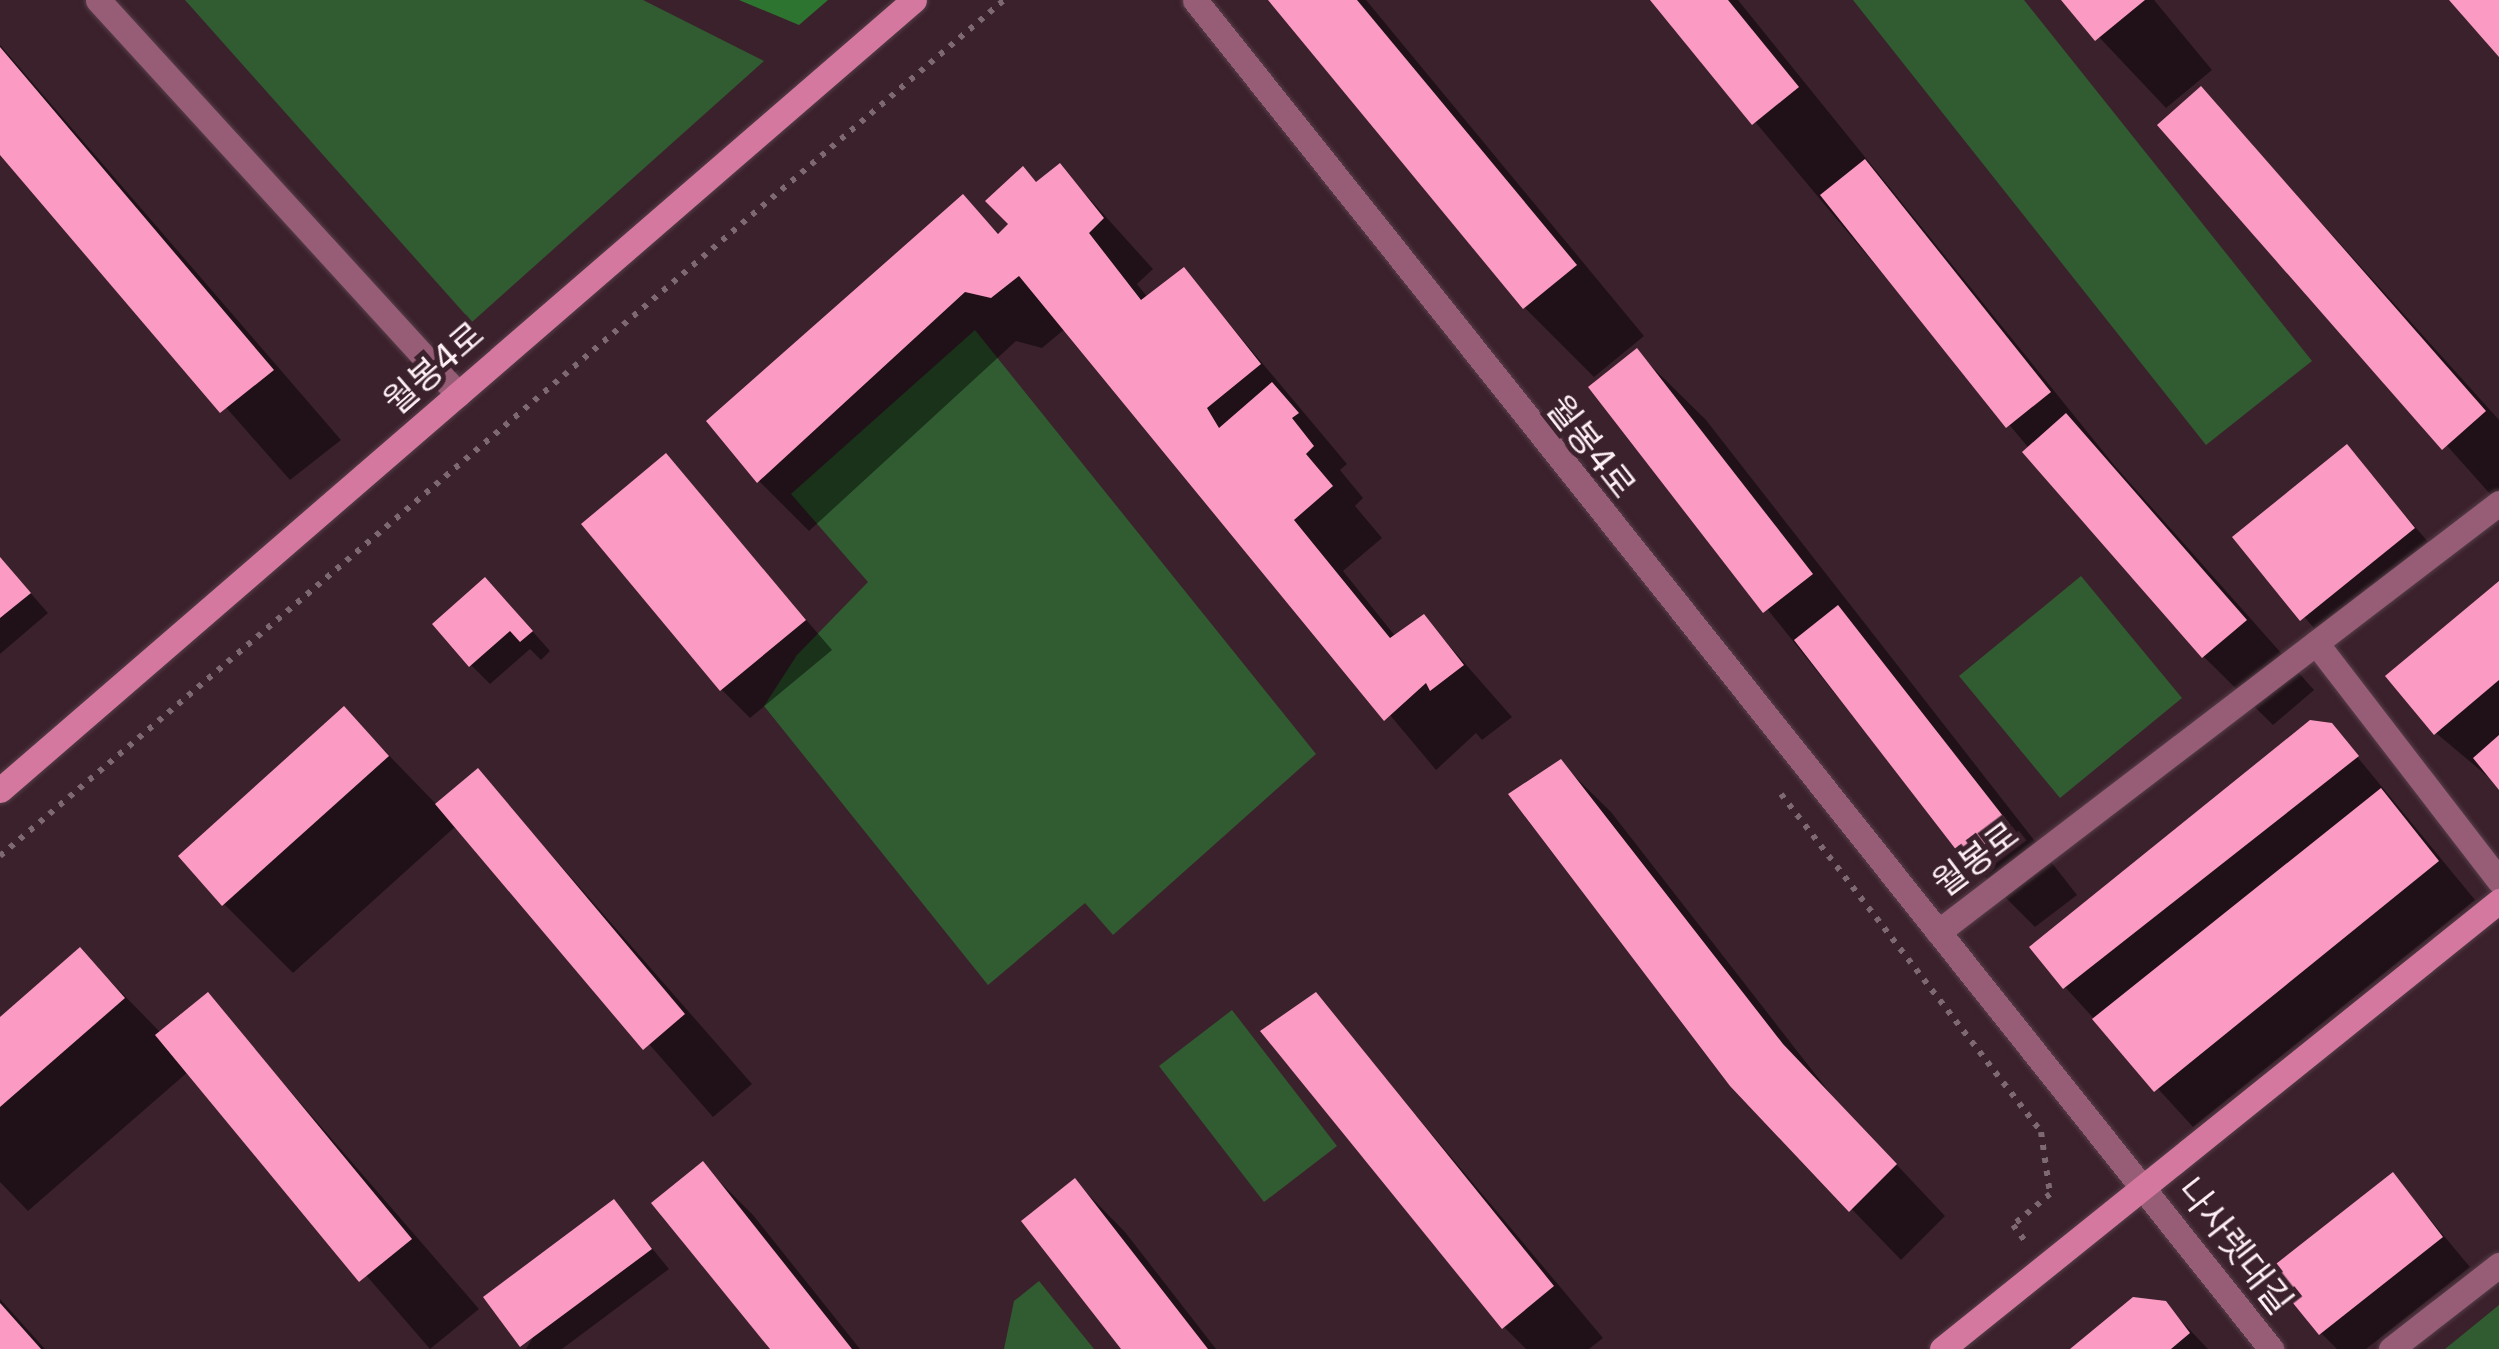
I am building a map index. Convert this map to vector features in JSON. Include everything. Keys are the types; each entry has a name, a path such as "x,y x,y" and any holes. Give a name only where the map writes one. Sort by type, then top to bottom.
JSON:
{"street":[{"path":"98,0 458,394"},
{"name":"월봉4로","path":"0,790 914,0"},
{"name":"월봉4로","path":"1195,0 1938,932"},
{"name":"월봉로","path":"2144,1186 1938,932 2499,503"},
{"path":"2316,643 2499,881"},
{"path":"1942,1349 2499,901"},
{"name":"나사렛대길","path":"2144,1186 2272,1349"},
{"path":"2391,1349 2499,1265"}],"path":[{"path":"0,856 1004,0"},
{"path":"1769,778 2041,1132 2050,1194 2013,1225 2042,1266"}],"green space":[{"path":"185,0 643,0 764,61 472,322"},
{"path":"739,0 828,0 799,25"},
{"path":"1853,0 2024,0 2312,361 2206,445"},
{"path":"975,330 1316,754 1113,935 1085,903 988,985 764,706 797,655 868,582 791,494"},
{"path":"2081,576 2182,698 2060,798 1959,676"},
{"path":"1232,1010 1337,1146 1264,1202 1159,1066"},
{"path":"1039,1281 1094,1349 1004,1349 1014,1301"},
{"path":"2499,1305 2499,1349 2445,1349"}],"building":[{"path":"1268,0 1357,0 1577,265 1523,309"},
{"path":"1650,0 1728,0 1799,87 1752,125"},
{"path":"2061,0 2145,0 2095,41"},
{"path":"2449,0 2499,0 2499,57"},
{"path":"0,47 274,370 220,413 0,155"},
{"path":"2201,86 2486,411 2442,450 2157,125"},
{"path":"1865,159 2051,392 2006,428 1820,195"},
{"path":"1060,163 1104,218 1089,233 1141,300 1184,267 1261,364 1207,408 1219,428 1272,382 1299,413 1292,418 1314,446 1306,454 1333,486 1294,520 1390,638 1424,614 1464,665 1430,691 1426,683 1384,721 1019,276 991,298 965,292 757,483 706,421 963,194 998,234 1008,224 985,201 1023,166 1036,182"},
{"path":"1637,348 1813,574 1763,613 1588,387"},
{"path":"2066,413 2247,620 2202,658 2022,452"},
{"path":"2347,444 2415,528 2300,621 2232,537"},
{"path":"666,453 806,620 720,691 581,524"},
{"path":"0,557 31,593 0,618"},
{"path":"485,577 533,631 520,642 510,631 469,667 432,624"},
{"path":"2499,581 2499,680 2434,735 2385,676"},
{"path":"1838,605 2010,825 1964,860 1794,640"},
{"path":"344,706 389,756 222,906 178,856"},
{"path":"2310,720 2332,723 2359,756 2063,989 2029,947"},
{"path":"2499,735 2499,790 2473,758"},
{"path":"1561,759 1783,1044 1897,1164 1849,1212 1730,1086 1508,794"},
{"path":"478,768 685,1014 643,1050 435,804"},
{"path":"2381,788 2439,861 2154,1092 2092,1019"},
{"path":"80,947 125,998 0,1107 0,1017"},
{"path":"208,992 412,1239 359,1282 155,1035"},
{"path":"1316,992 1554,1286 1502,1329 1260,1031"},
{"path":"703,1161 852,1349 770,1349 651,1203"},
{"path":"2393,1172 2443,1237 2319,1335 2267,1271"},
{"path":"1075,1178 1208,1349 1121,1349 1021,1221"},
{"path":"614,1199 652,1249 520,1347 483,1297"},
{"path":"2133,1297 2166,1301 2190,1333 2171,1349 2070,1349"},
{"path":"0,1303 41,1349 0,1349"}]}
